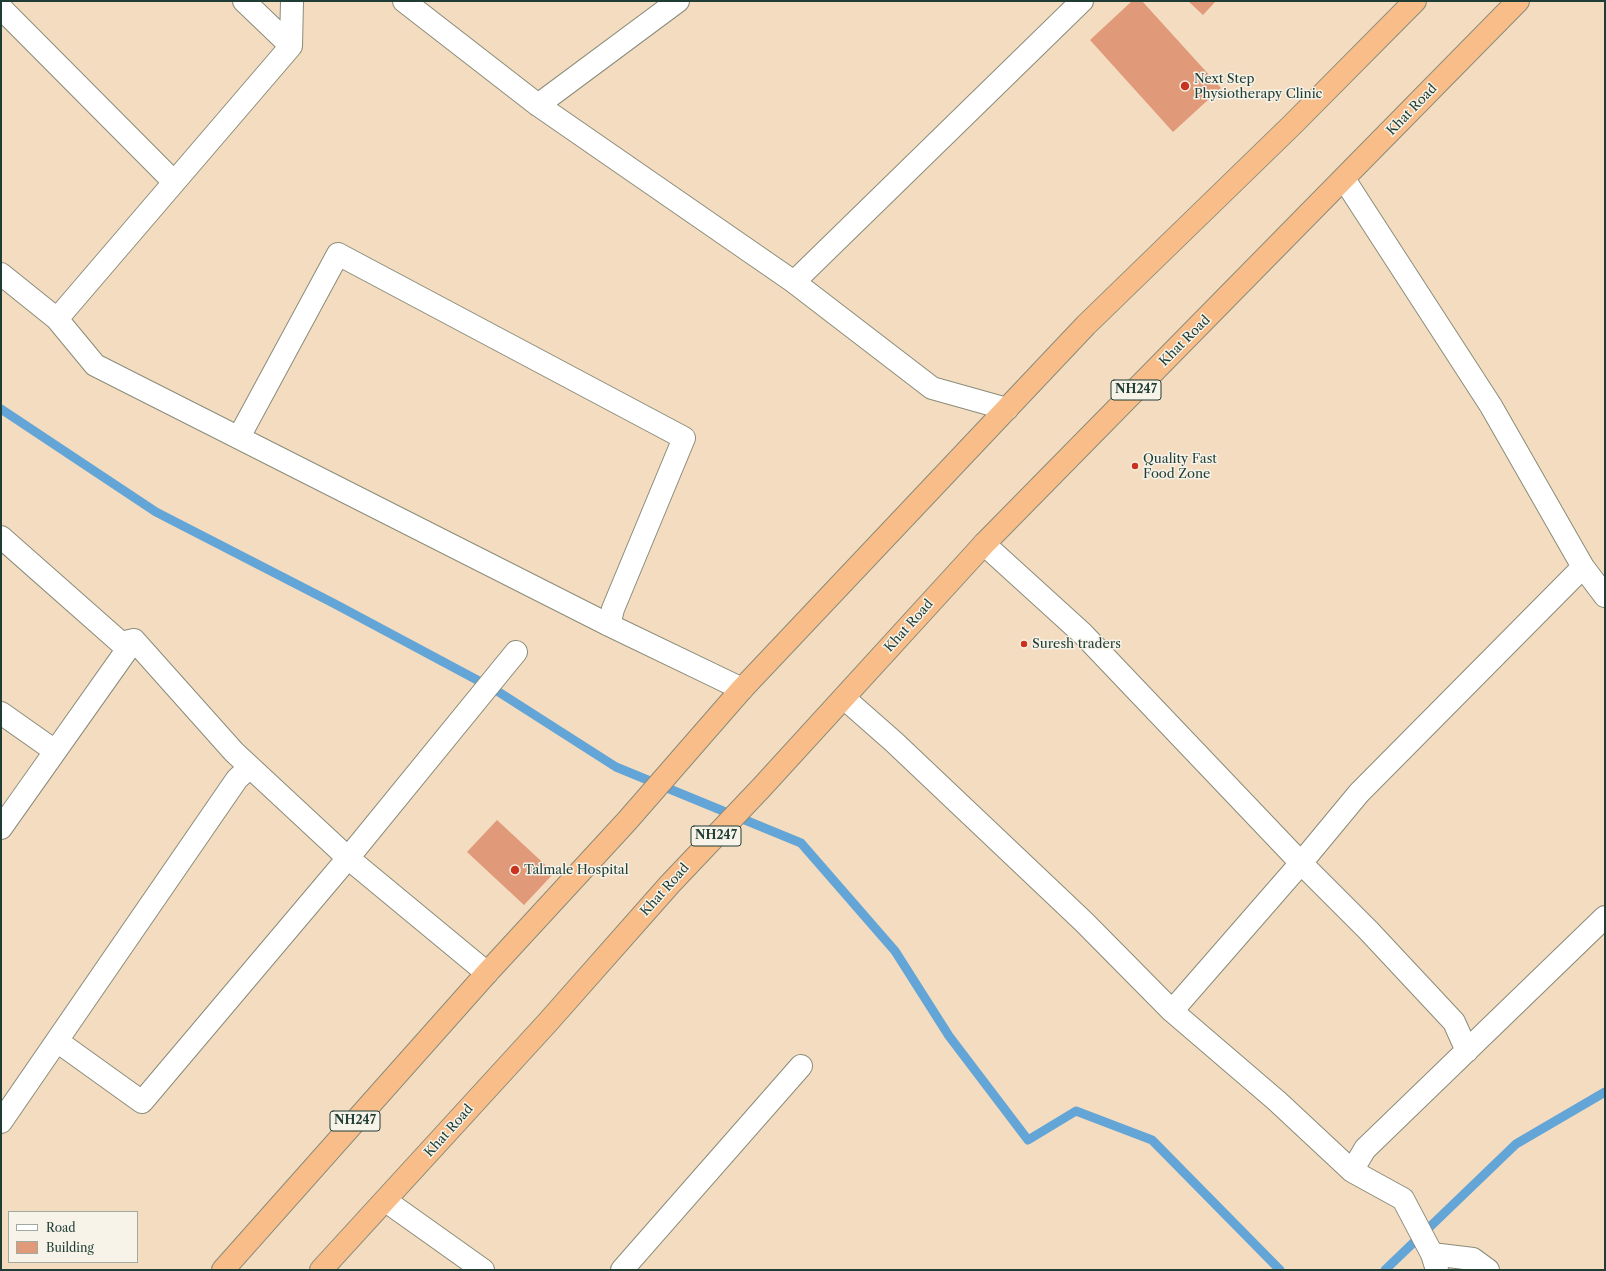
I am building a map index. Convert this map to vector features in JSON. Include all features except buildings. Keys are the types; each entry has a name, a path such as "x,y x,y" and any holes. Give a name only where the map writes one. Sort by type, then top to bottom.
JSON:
{"highway":[{"name":"NH247","path":"222,1270 487,973 626,821 742,689 1086,325 1292,125 1415,1"},
{"name":"Khat Road","path":"321,1270 386,1201 548,1022 670,884 762,787 984,544 1518,1"}],"street":[{"path":"244,1 291,46"},
{"path":"57,319 291,46 292,1"},
{"path":"404,1 538,105 794,282 932,388 1007,409"},
{"path":"538,105 678,1"},
{"path":"794,282 1082,1"},
{"path":"1,8 174,182"},
{"path":"1344,179 1491,406 1583,567 1605,596"},
{"path":"239,437 338,254 684,438 613,609 609,625"},
{"path":"1,274 57,319 95,365 609,625 742,689"},
{"path":"1,537 121,643 134,640"},
{"path":"984,544 1083,634 1301,863 1368,930 1454,1022 1467,1050"},
{"path":"1172,1010 1301,863 1359,793 1583,567"},
{"path":"1,828 134,640"},
{"path":"134,640 234,752 348,858 487,973"},
{"path":"57,1041 142,1102 348,858 516,652"},
{"path":"844,698 894,742 1078,917 1172,1010 1277,1101 1352,1171 1403,1199 1435,1262 1473,1259 1488,1270"},
{"path":"1,713 55,751"},
{"path":"1,1122 238,779 250,767"},
{"path":"1352,1171 1365,1149 1605,917"},
{"path":"622,1270 801,1066"},
{"path":"386,1201 483,1270"}],"waterway":[{"path":"1,409 156,512 335,604 494,689 616,767 801,843 895,951 949,1036 1028,1140 1076,1111 1152,1140 1280,1270"},
{"path":"1385,1270 1516,1144 1605,1092"}],"place":[{"name":"Next Step Physiotherapy Clinic","path":"1185,86"},
{"name":"Quality Fast Food Zone","path":"1135,466"},
{"name":"Suresh traders","path":"1024,644"},
{"name":"Talmale Hospital","path":"515,870"}]}
